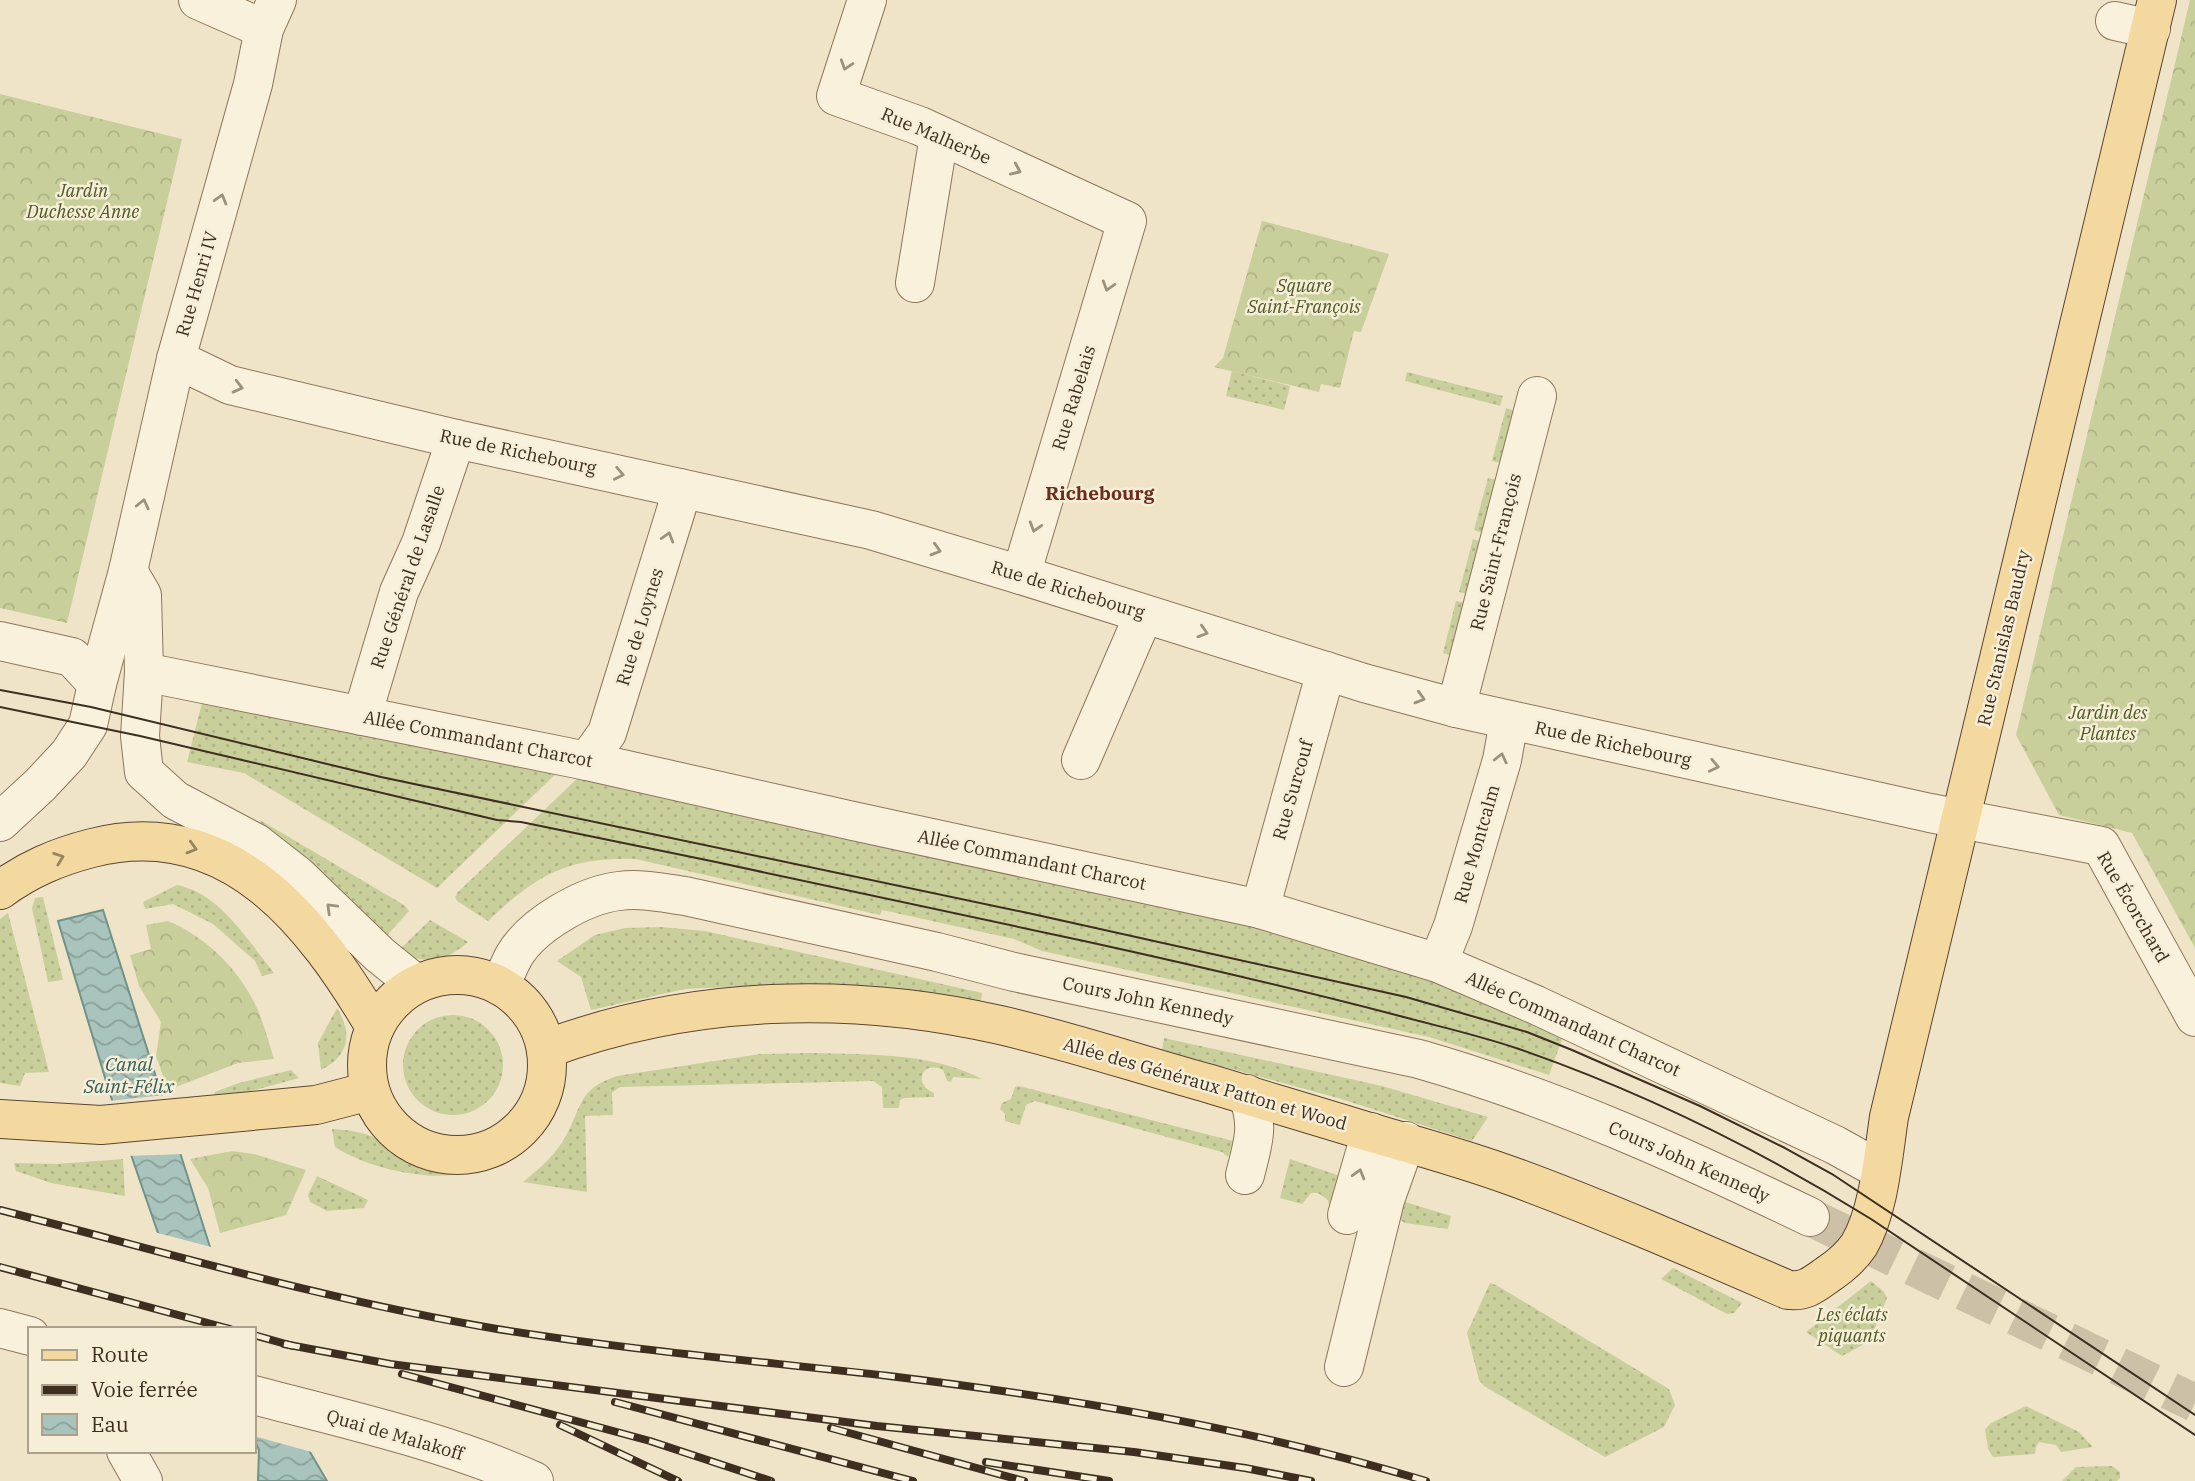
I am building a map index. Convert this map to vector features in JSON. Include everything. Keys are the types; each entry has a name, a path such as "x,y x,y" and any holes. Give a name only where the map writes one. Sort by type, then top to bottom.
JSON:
{"main road":[{"name":"Rue Stanislas Baudry","path":"1837,1268 1854,1251 1871,1219 1889,1118 1962,818 2141,17"},
{"path":"0,890 44,863 67,854 124,842 191,846 246,872 276,896 313,934 351,985 374,1027"},
{"path":"459,975 483,978 500,986 518,998 541,1031 548,1070 539,1106 513,1137 493,1149 457,1156 420,1148 401,1137 389,1125 377,1108 370,1091 367,1059 374,1027 390,1003 416,985 437,977 459,975"},
{"name":"Allée des Généraux Patton et Wood","path":"546,1049 602,1031 703,1009 753,1004 881,1006 1000,1025 1247,1094 1515,1177 1655,1232 1788,1290 1809,1288 1837,1268"},
{"path":"0,1119 101,1125 186,1119 316,1105 370,1091"}],"street":[{"path":"198,0 271,14"},
{"name":"Rue Malherbe","path":"867,0 836,96 920,126 1127,221"},
{"name":"Rue Henri IV","path":"0,822 69,754 88,725 128,571 176,359 271,14"},
{"path":"915,283 939,136"},
{"name":"Rue Rabelais","path":"1021,575 1127,221"},
{"name":"Rue de Richebourg","path":"176,359 230,385 456,439 871,530 1326,671 1456,708 1962,818"},
{"name":"Rue Saint-François","path":"1456,708 1536,396"},
{"name":"Rue Général de Lasalle","path":"362,716 400,592 421,543 456,439"},
{"name":"Rue de Loynes","path":"587,761 607,733 677,507 680,488"},
{"path":"128,571 142,595 144,672 140,736 144,772 175,800 256,843 288,867 380,955 416,985"},
{"path":"1081,760 1144,614"},
{"path":"0,641 72,657 97,684"},
{"name":"Rue Surcouf","path":"1260,909 1326,671"},
{"name":"Allée Commandant Charcot","path":"144,672 587,761 1260,909 1438,963 1536,1005 1825,1141 1880,1170"},
{"name":"Rue Montcalm","path":"1438,963 1457,914 1502,760 1508,721"},
{"name":"Rue Écorchard","path":"1962,818 2101,846 2195,1017"},
{"name":"Cours John Kennedy","path":"500,986 515,954 537,930 556,916 596,896 619,891 644,890 685,896 937,952 1014,972 1432,1063 1561,1107 1668,1150 1810,1217"},
{"path":"1245,1175 1256,1132 1255,1113 1247,1094"},
{"path":"1347,1216 1388,1137"},
{"path":"1344,1367 1385,1200 1388,1137"},
{"path":"0,1328 28,1335"},
{"name":"Quai de Malakoff","path":"256,1396 466,1455 534,1481"},
{"path":"127,1453 143,1481"}],"green space":[{"name":"Jardin des Plantes","path":"2190,0 2195,0 2195,948 2132,833 2059,815 2016,735"},
{"name":"Jardin Duchesse Anne","path":"0,94 182,139 67,623 0,608"},
{"name":"Square Saint-François","path":"1262,221 1389,254 1361,332 1354,331 1340,388 1321,384 1319,392 1214,367 1223,358"},
{"path":"1232,371 1290,386 1284,410 1226,396"},
{"path":"1407,372 1503,396 1500,406 1405,381"},
{"path":"1506,408 1515,411 1501,463 1492,461"},
{"path":"1488,478 1497,480 1483,533 1474,530"},
{"path":"1473,539 1482,542 1468,594 1459,592"},
{"path":"1456,601 1466,603 1452,656 1443,653"},
{"path":"205,691 562,768 437,888 244,773 187,762"},
{"path":"581,775 1229,914 1390,964 1564,1034 1549,1075 1429,1037 1042,951 1014,939 882,910 880,915 636,859 591,861 554,872 522,892 488,921 457,901 455,897 458,892"},
{"path":"260,820 404,905 409,911 384,939 268,837"},
{"path":"177,885 207,898 220,908 274,973 262,976 255,961 213,924 173,904 145,909 143,902"},
{"path":"43,897 63,980 48,982 32,908 35,898"},
{"path":"8,913 49,1072 25,1073 20,1086 0,1083 0,919"},
{"path":"430,920 468,942 452,954 435,959 417,959 398,951"},
{"path":"168,921 206,944 238,976 257,1009 274,1059 238,1063 168,1090 156,1056 161,1022 139,986 130,955 151,949 146,925"},
{"path":"661,927 705,931 982,993 981,1002 891,988 791,984 685,989 591,1010 581,977 557,961 595,935 625,928"},
{"path":"337,1008 345,1027 346,1044 338,1058 321,1070 318,1043"},
{"path":"453,1015 481,1023 495,1037 503,1065 495,1093 481,1107 453,1115 425,1107 411,1093 403,1065 411,1037 425,1023"},
{"path":"1164,1038 1382,1086 1488,1117 1472,1141 1338,1098 1162,1050"},
{"path":"813,1053 921,1059 962,1070 982,1079 953,1077 951,1082 947,1081 943,1070 930,1068 922,1074 922,1079 927,1089 934,1093 934,1097 904,1098 900,1100 899,1108 883,1108 882,1087 873,1081 620,1087 612,1093 613,1115 585,1116 587,1192 523,1182 558,1148 584,1098 595,1086 605,1081 617,1076 760,1054"},
{"path":"291,1070 299,1078 214,1098 215,1092 239,1083"},
{"path":"1015,1087 1233,1141 1228,1157 1222,1152 1035,1101 1026,1105 1020,1125 1005,1121 1005,1114 1000,1109 1002,1103 1011,1099"},
{"path":"332,1129 368,1135 405,1156 431,1165 469,1167 466,1173 434,1176 380,1167 335,1147"},
{"path":"232,1151 254,1154 306,1170 286,1215 220,1233 208,1188 190,1159"},
{"path":"123,1159 125,1196 51,1183 16,1171 14,1163 56,1164"},
{"path":"1290,1159 1346,1178 1330,1211 1328,1200 1318,1193 1311,1193 1302,1204 1280,1198"},
{"path":"317,1176 368,1200 364,1208 327,1211 310,1202 308,1195"},
{"path":"1402,1201 1451,1216 1448,1229 1400,1220"},
{"path":"1673,1268 1742,1303 1734,1313 1727,1314 1661,1279"},
{"name":"Les éclats piquants","path":"1871,1281 1887,1298 1870,1341 1842,1356 1806,1332"},
{"path":"1490,1283 1669,1389 1675,1405 1664,1427 1605,1457 1484,1386 1479,1380 1467,1333"},
{"path":"2026,1406 2079,1432 2093,1447 2061,1452 2056,1445 2039,1442 2035,1454 1993,1457 1988,1449 1985,1429 1991,1423"},
{"path":"2112,1466 2120,1472 2117,1481 2062,1481 2076,1467"}],"water":[{"name":"Canal Saint-Félix","path":"103,910 210,1247 249,1327 158,1233 109,1091 58,921"},
{"path":"256,1341 327,1481 258,1481 259,1450 256,1443"}],"pier":[{"path":"165,1095 184,1154 127,1156 108,1101"},
{"path":"154,1232 215,1248 252,1327 198,1327"},
{"path":"256,1334 257,1335 315,1453 256,1437"}],"tunnel":[{"path":"1810,1217 2195,1403"}],"tram line":[{"path":"0,690 91,707 381,777 1028,913 1406,997 1527,1032 1700,1106 1832,1174 2195,1415"},
{"path":"0,707 140,736 497,820 521,822 662,851 1162,958 1357,1005 1519,1049 1655,1103 1744,1146 1830,1194 2195,1435"}],"railway":[{"path":"0,1210 247,1275 434,1318 595,1343 889,1376 1092,1405 1294,1445 1426,1481"},
{"path":"0,1267 223,1327"},
{"path":"256,1336 293,1346"},
{"path":"284,1344 390,1364 877,1426 1134,1452 1245,1468 1311,1481"},
{"path":"402,1374 650,1441 771,1481"},
{"path":"615,1402 913,1481"},
{"path":"560,1425 678,1481"},
{"path":"831,1428 1024,1481"},
{"path":"986,1462 1109,1481"}],"district":[{"name":"Richebourg","path":"1100,493"}]}
